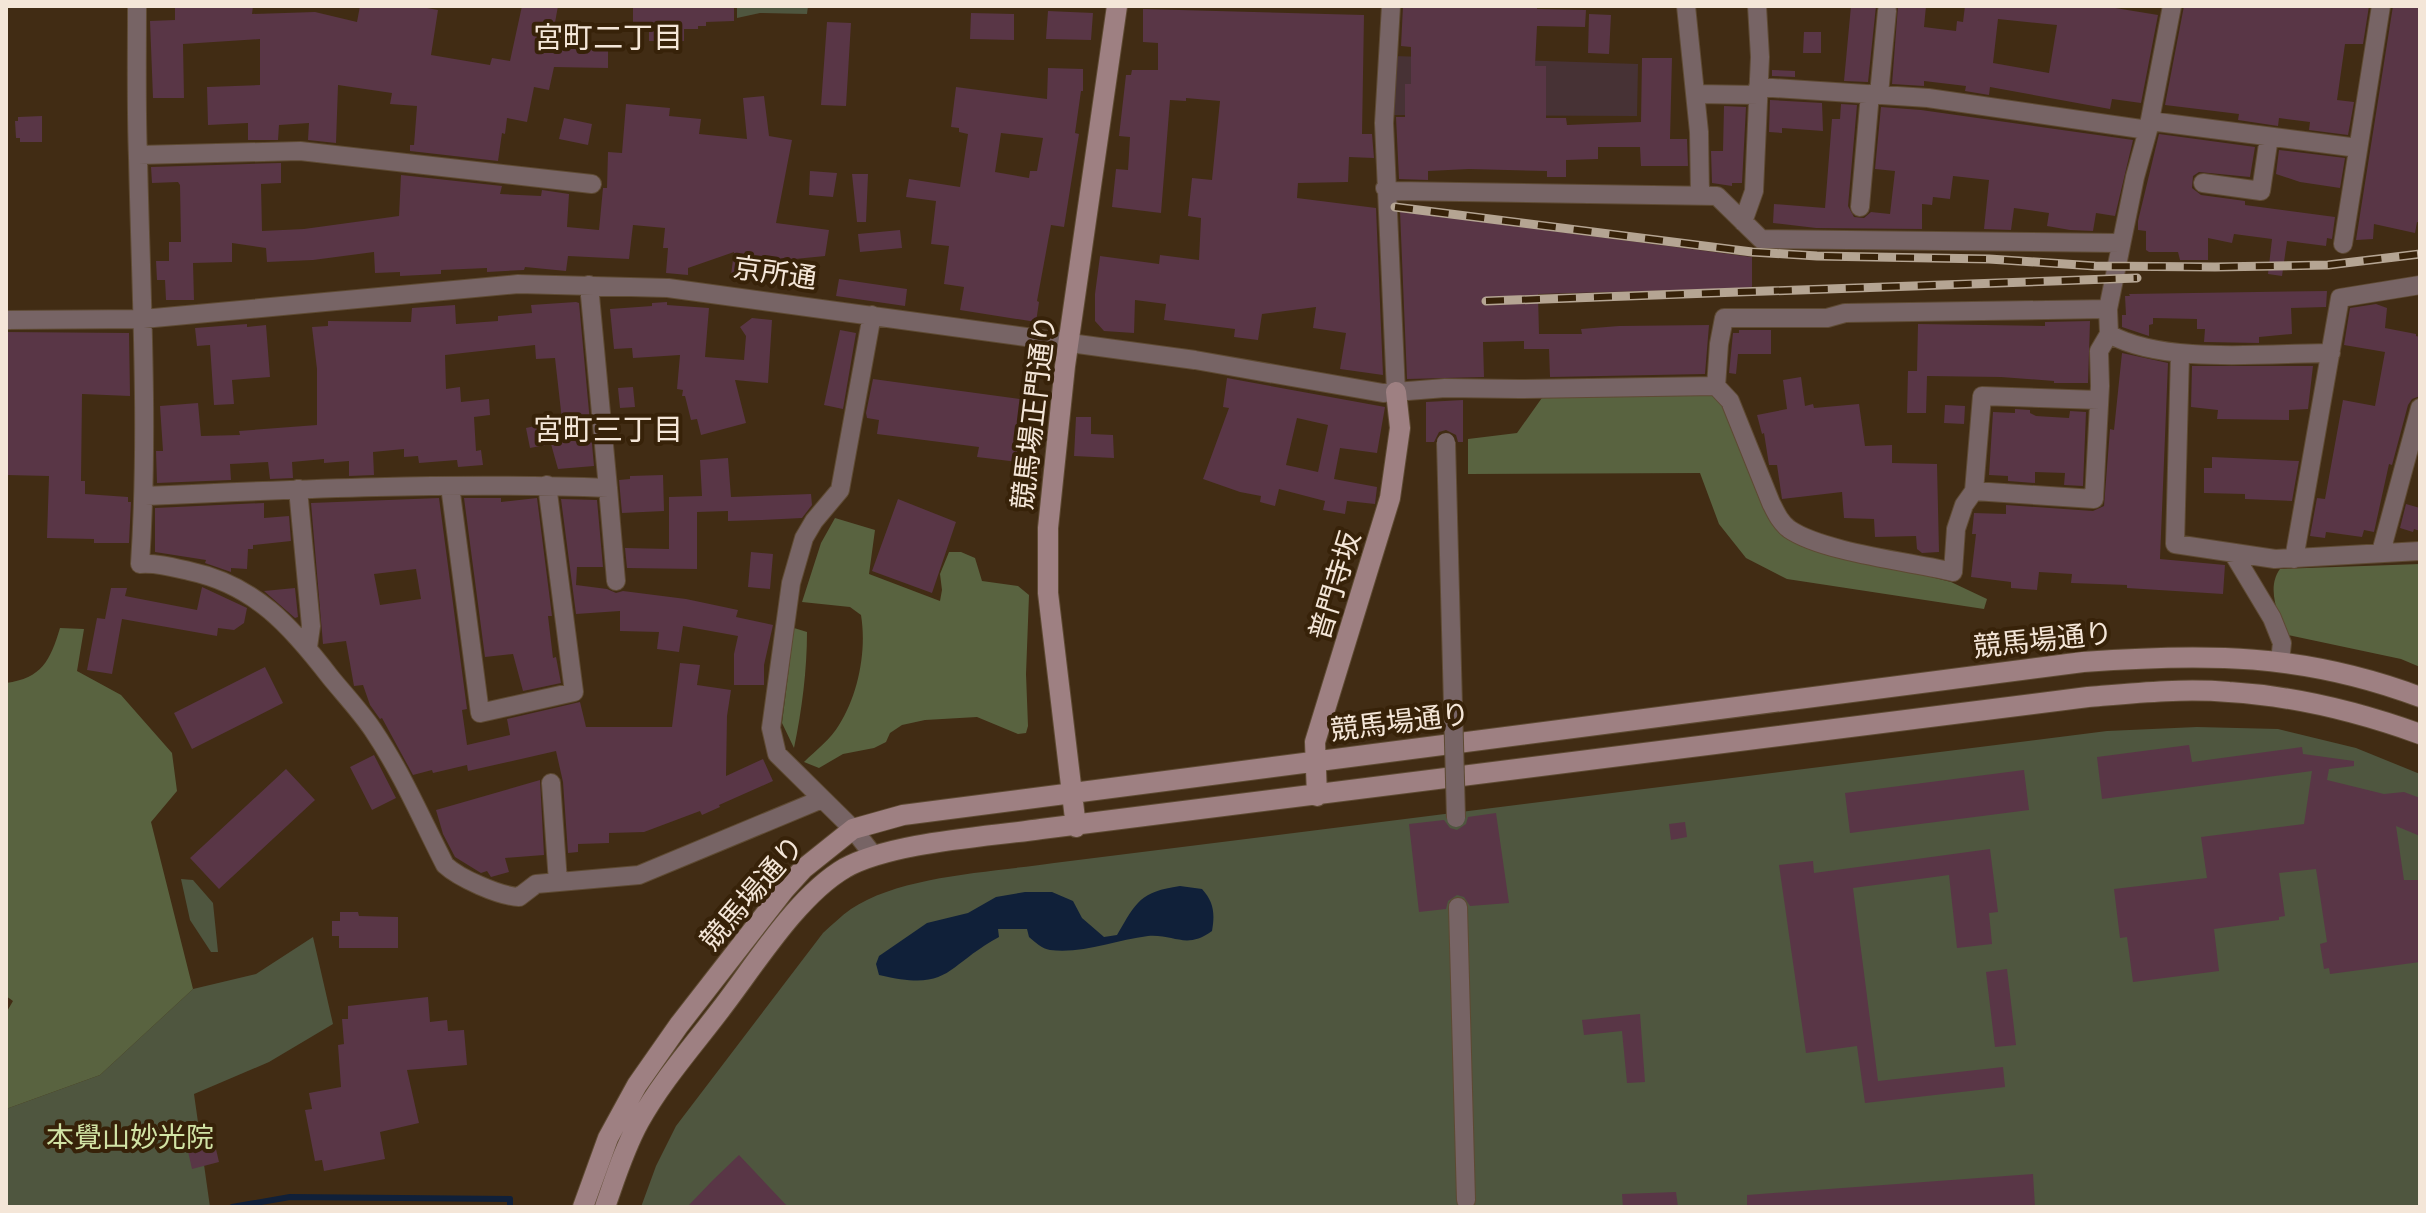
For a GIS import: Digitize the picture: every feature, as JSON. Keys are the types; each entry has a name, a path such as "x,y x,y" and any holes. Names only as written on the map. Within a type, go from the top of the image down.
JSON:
{"street":[{"path":"137,6 145,496 140,564 156,563 213,576 254,596 308,647 372,729 414,801 445,865 452,871 510,896 519,897 536,884 639,875 822,799"},
{"name":"競馬場正門通り","path":"1076,827 1048,593 1048,553 1054,465 1069,342 1117,6"},
{"path":"1391,6 1384,123 1396,392"},
{"path":"1686,6 1699,132 1700,195"},
{"path":"1743,222 1754,191 1760,57 1757,6"},
{"path":"1974,491 2094,499 2099,351 2109,334 2108,309 2120,243 2149,126 2172,6"},
{"path":"2343,244 2381,6"},
{"path":"1860,207 1887,11"},
{"path":"1696,94 1758,91 1928,98 2358,148"},
{"path":"2203,183 2261,191 2269,137"},
{"path":"138,155 300,151 592,184"},
{"path":"1385,188 1394,191 1717,196 1761,239 2120,243"},
{"name":"京所通","path":"6,320 143,319 518,284 668,288 1069,342 1279,373 1383,393 1445,387 1716,386"},
{"path":"589,285 616,581"},
{"path":"2294,559 2340,298 2420,285"},
{"path":"2099,400 1982,396 1974,491 1964,505 1956,529 1953,572 1806,538 1789,528 1777,516 1730,401 1716,386 1719,344 1724,318 1827,318 1845,313 2108,309"},
{"path":"872,315 840,490 804,538 791,583 771,728 777,754 853,829 874,856"},
{"path":"2109,334 2123,342 2180,354 2331,353"},
{"path":"2180,354 2175,544 2275,559 2420,551"},
{"name":"普門寺坂","path":"1317,796 1315,742 1390,498 1400,428 1396,392"},
{"path":"2381,552 2420,408"},
{"path":"1446,442 1456,818"},
{"path":"450,486 480,713 574,692 547,485"},
{"path":"145,496 450,486 608,488"},
{"path":"298,489 311,626 308,647"},
{"path":"2233,553 2272,618 2282,643 2280,661"},
{"name":"競馬場通り","path":"583,1207 619,1115 679,1025 784,890 803,869 853,829 903,815 2083,662 2162,656 2226,656 2280,661 2339,672 2420,697"},
{"name":"競馬場通り","path":"605,1207 638,1123 707,1028 803,904 845,869 874,856 935,844 2062,700 2163,691 2227,691 2274,696 2330,707 2420,734"},
{"path":"1689,712 1693,747"},
{"path":"551,783 558,882"},
{"path":"1458,907 1466,1200"}],"shaded area":[{"path":"1394,56 1638,64 1637,116 1391,115"}],"green space":[{"path":"737,6 808,6 807,14 760,13 737,18"},
{"path":"1715,393 1800,544 1951,582 1987,599 1984,609 1787,579 1746,558 1719,524 1700,473 1468,474 1468,439 1517,433 1544,395"},
{"path":"835,518 875,530 869,574 940,601 940,574 949,552 961,552 975,558 982,581 1018,586 1029,595 1026,733 1018,734 977,717 925,720 902,725 890,733 886,742 874,748 843,754 819,768 804,762 832,735 846,713 862,658 861,615 850,607 802,602 821,543"},
{"path":"2420,564 2420,667 2401,659 2288,635 2277,611 2274,585 2280,569"},
{"path":"60,628 84,629 77,671 121,695 172,753 177,791 151,822 193,989 100,1075 6,1109 6,1013 13,1001 6,996 6,683 28,677 43,666"},
{"path":"794,628 807,632 804,690 794,748 782,723"},
{"path":"2197,727 2278,729 2356,748 2420,774 2420,1207 641,1207 656,1166 676,1126 823,933 851,909 896,889 977,873 2107,731"},
{"path":"181,879 193,880 213,903 218,952 211,952 190,920"},
{"name":"本覺山妙光院","path":"313,937 333,1024 269,1062 194,1094 210,1207 6,1207 6,1109 100,1075 193,989 256,974"}],"water":[{"path":"1180,886 1202,889 1211,904 1212,931 1195,940 1148,936 1062,951 1041,947 1029,937 1027,929 998,929 999,937 945,974 920,980 879,975 876,964 879,956 927,923 968,913 996,897 1025,892 1052,892 1073,901 1082,918 1104,937 1117,935 1135,906 1148,895"}],"building":[{"path":"175,6 253,6 252,14 315,12 357,22 360,6 416,6 438,10 431,55 490,65 492,58 510,61 522,6 558,6 554,28 579,28 579,46 608,47 608,68 554,67 549,90 534,87 527,122 507,118 498,161 410,151 410,145 414,145 417,106 390,104 392,93 338,85 336,143 308,140 309,123 279,125 278,140 248,140 248,123 208,125 207,87 260,85 260,39 183,44 184,98 153,98 150,21 175,20"},
{"path":"633,6 734,6 734,21 706,22 706,26 698,26 698,29 684,29 684,41 660,43 649,41 649,22 633,22"},
{"path":"1403,6 1537,6 1537,9 1586,10 1585,27 1537,26 1535,66 1546,66 1546,118 1566,118 1567,125 1641,122 1642,58 1672,58 1670,139 1687,139 1688,166 1641,166 1640,147 1598,147 1598,159 1566,160 1566,177 1547,177 1547,171 1469,169 1428,171 1428,180 1399,179 1396,117 1405,117 1405,84 1411,84 1411,47 1401,46"},
{"path":"1851,6 1876,6 1868,82 1844,81"},
{"path":"1898,6 1926,6 1924,27 1956,31 1957,21 1963,22 1965,6 2103,6 2158,15 2141,103 2112,99 2110,109 1990,87 1989,95 1965,91 1966,86 1924,81 1924,86 1892,84","holes":["1998,19 2057,25 2049,73 1993,63"]},
{"path":"2184,6 2369,6 2363,44 2345,44 2337,100 2354,102 2348,135 2309,130 2310,122 2279,118 2278,126 2238,120 2239,114 2165,105"},
{"path":"2393,6 2420,6 2420,223 2417,222 2415,233 2374,224 2373,239 2356,240"},
{"path":"1143,9 1364,15 1362,134 1372,134 1374,158 1349,157 1348,182 1298,183 1297,198 1376,208 1383,375 1340,369 1346,333 1313,328 1316,307 1262,314 1258,340 1234,337 1235,329 1164,320 1166,304 1135,300 1134,333 1104,331 1095,321 1100,256 1159,264 1160,255 1199,260 1201,218 1188,216 1192,178 1212,180 1220,101 1170,100 1161,213 1112,207 1116,169 1128,170 1130,137 1119,136 1126,75 1131,75 1132,70 1158,70 1158,43 1143,42"},
{"path":"1048,11 1093,13 1091,40 1046,39"},
{"path":"971,13 1014,14 1014,40 970,39"},
{"path":"1589,14 1611,15 1609,54 1588,53"},
{"path":"827,22 851,23 846,106 821,105"},
{"path":"1804,32 1821,32 1821,53 1803,53"},
{"path":"1048,68 1083,69 1083,91 1075,133 1079,134 1064,227 1051,225 1036,322 960,310 964,287 944,284 949,246 931,244 936,201 906,197 909,179 960,187 968,134 951,127 956,87 1047,99","holes":["1001,133 1043,138 1037,171 1030,171 1029,178 995,172"]},
{"path":"1772,70 1795,71 1795,77 1772,76"},
{"path":"764,96 769,136 792,140 776,223 829,230 825,256 755,263 754,278 731,275 734,252 688,268 688,275 666,273 668,248 663,248 665,228 633,225 629,259 568,256 566,271 525,267 524,270 487,272 487,268 400,276 400,272 375,273 374,252 267,262 266,248 232,243 232,262 193,263 194,300 166,300 165,280 157,280 156,261 169,261 169,242 181,242 180,185 178,182 152,183 151,167 281,163 281,183 261,184 262,231 304,229 399,216 401,175 502,186 500,194 541,196 542,190 569,194 567,227 599,230 603,188 607,188 608,152 622,153 626,104 670,108 669,116 701,119 699,134 747,139 743,98"},
{"path":"1770,100 1822,103 1823,131 1782,128 1782,133 1769,132"},
{"path":"1841,104 1857,105 1848,206 1854,217 1864,218 1871,212 1890,214 1895,171 1875,169 1881,107 2133,140 2115,216 2096,213 2093,231 2070,230 2047,226 2049,213 2014,208 2011,230 1984,229 1989,180 1953,176 1950,199 1933,197 1932,205 1922,204 1922,229 1816,228 1773,223 1774,204 1825,208 1832,119 1840,119"},
{"path":"1724,106 1746,107 1742,183 1732,183 1732,186 1712,183 1711,151 1723,151"},
{"path":"42,116 42,142 20,142 20,138 16,138 15,121 18,117"},
{"path":"564,118 592,124 588,145 559,139"},
{"path":"2159,134 2255,147 2250,177 2199,172 2193,176 2192,188 2201,195 2245,201 2245,205 2335,217 2332,239 2327,238 2326,246 2287,241 2282,276 2268,274 2272,239 2234,234 2232,243 2208,238 2208,260 2180,260 2178,252 2149,252 2146,250 2146,231 2138,230 2138,221"},
{"path":"2279,150 2345,158 2340,188 2300,182 2276,174"},
{"path":"810,171 837,173 833,197 809,195"},
{"path":"852,174 868,174 866,222 857,222"},
{"path":"1400,211 1752,257 1752,288 1538,294 1539,334 1582,334 1581,329 1619,326 1709,325 1705,374 1550,377 1549,349 1524,349 1524,341 1483,342 1484,377 1407,379"},
{"path":"900,230 902,248 860,252 858,234"},
{"path":"839,279 907,289 905,306 836,296"},
{"path":"2327,291 2326,307 2291,308 2292,334 2259,337 2259,343 2204,342 2205,329 2197,329 2197,319 2153,318 2149,336 2122,327 2122,315 2126,315 2125,296 2129,294"},
{"path":"667,302 667,305 709,308 705,357 744,360 746,336 740,327 752,318 772,320 768,383 735,380 746,423 701,435 697,419 691,420 685,396 682,396 683,390 677,389 680,355 633,358 632,348 614,349 610,309"},
{"path":"579,303 594,466 558,469 551,444 530,448 526,428 562,420 555,358 536,359 535,345 445,355 446,389 460,387 461,402 489,399 490,415 474,417 476,451 481,450 483,465 458,467 457,460 419,463 418,456 404,457 404,449 373,452 374,475 349,476 349,461 324,463 324,459 292,462 293,478 270,479 268,462 230,464 231,480 157,483 156,451 163,451 160,406 198,403 201,436 240,435 239,431 317,425 317,369 312,327 328,326 328,321 411,322 412,308 455,305 456,324 498,321 498,316 532,313 531,305"},
{"path":"2376,304 2387,308 2385,328 2420,337 2420,396 2408,405 2392,465 2389,464 2374,532 2364,530 2362,537 2326,532 2325,538 2310,536 2317,498 2325,499 2343,400 2375,406 2385,352 2344,345 2350,308"},
{"path":"2090,321 2088,383 1927,376 1926,413 1907,413 1908,371 1917,371 1918,324 2045,326 2045,322"},
{"path":"247,324 247,327 266,325 270,377 232,380 234,404 214,405 210,345 197,346 195,328"},
{"path":"840,330 856,333 843,409 824,405"},
{"path":"1739,330 1771,330 1771,354 1738,354 1736,374 1729,373 1733,333 1739,333"},
{"path":"6,332 129,333 130,396 82,394 81,481 85,481 85,494 128,497 128,502 131,502 129,543 47,538 49,476 6,475"},
{"path":"2122,353 2168,363 2160,559 2225,565 2223,594 2071,583 2072,574 2039,572 2037,590 2011,588 2011,582 1971,577 1976,534 1972,534 1974,513 2006,514 2006,505 2093,511 2104,506 2110,429 2114,430"},
{"path":"2192,366 2313,366 2308,409 2289,410 2289,420 2217,419 2218,410 2191,407"},
{"path":"1801,377 1805,406 1859,404 1865,446 1892,445 1892,463 1937,464 1939,552 1922,553 1917,549 1916,536 1875,537 1874,519 1844,518 1842,492 1782,499 1777,465 1769,465 1764,433 1757,415 1787,409 1783,380"},
{"path":"1227,378 1385,407 1377,453 1340,448 1334,479 1377,487 1375,504 1347,501 1345,514 1323,510 1325,501 1279,489 1275,506 1260,502 1261,496 1203,479 1229,408 1223,407","holes":["1297,418 1328,425 1318,472 1286,465"]},
{"path":"873,379 1027,400 1018,462 977,457 979,447 877,434 879,420 867,418 866,413"},
{"path":"633,387 635,407 620,408 618,388"},
{"path":"1463,400 1463,442 1458,442 1456,435 1446,430 1439,432 1434,442 1426,442 1426,402"},
{"path":"1945,405 1965,406 1964,424 1944,423"},
{"path":"2015,409 2030,410 2036,416 2069,418 2070,411 2086,412 2083,486 2064,485 2065,473 2035,472 2035,483 2008,481 2008,476 1989,475 1993,412 2015,413"},
{"path":"1076,417 1091,417 1091,434 1113,435 1114,458 1074,456"},
{"path":"2212,457 2299,461 2292,501 2245,499 2245,494 2204,493 2204,468 2212,468"},
{"path":"728,458 731,497 811,494 812,505 802,518 728,521 728,511 697,512 697,569 627,568 625,548 669,549 669,497 702,496 700,460"},
{"path":"663,475 664,511 622,513 619,480 630,479 630,476"},
{"path":"439,498 467,709 462,710 467,745 510,735 507,719 580,702 586,727 672,727 680,663 700,665 697,685 731,690 727,716 726,776 763,759 773,781 702,815 700,811 644,832 609,833 609,843 578,844 578,852 568,853 563,782 556,751 468,771 467,765 413,775 382,718 370,705 363,685 354,686 346,641 323,644 311,503","holes":["416,569 421,599 380,605 374,574"]},
{"path":"464,498 501,498 501,502 537,498 552,616 548,616 553,658 556,657 561,683 523,691 513,654 485,657"},
{"path":"561,499 597,500 603,567 577,567 576,585 616,593 623,591 686,599 738,610 736,617 773,625 764,665 764,685 734,685 734,654 738,636 683,626 679,652 657,649 659,632 620,631 620,611 576,614"},
{"path":"898,499 956,522 932,593 872,571"},
{"path":"264,503 264,518 289,516 291,541 253,545 253,549 248,549 247,569 231,568 231,572 205,563 206,560 155,552 155,508"},
{"path":"2406,504 2420,508 2420,531 2400,528"},
{"path":"751,552 773,554 770,589 748,587"},
{"path":"202,587 247,608 244,623 234,630 218,628 217,636 122,619 112,674 87,670 97,618 105,619 111,588 127,588 125,596 197,610"},
{"path":"295,588 298,617 295,618 264,591"},
{"path":"265,667 283,703 192,749 174,713"},
{"path":"2189,745 2192,762 2302,747 2303,754 2354,761 2354,766 2329,769 2327,780 2384,794 2404,792 2420,798 2420,836 2396,826 2404,880 2420,880 2420,962 2330,974 2329,968 2324,969 2320,944 2327,942 2316,869 2279,873 2285,916 2279,917 2279,920 2214,929 2219,971 2133,982 2127,937 2120,938 2114,889 2207,878 2201,837 2304,824 2312,771 2102,799 2097,757"},
{"path":"374,755 396,798 372,810 350,767"},
{"path":"286,769 315,800 219,889 190,858"},
{"path":"2024,770 2029,810 1850,833 1845,793"},
{"path":"540,780 544,855 505,858 509,872 491,877 487,871 481,873 455,857 443,834 436,810"},
{"path":"1496,813 1509,903 1470,906 1464,897 1457,895 1448,901 1446,909 1419,912 1409,824 1444,820 1450,828 1457,830 1466,824 1468,817"},
{"path":"1685,822 1687,837 1671,840 1669,824"},
{"path":"1990,849 1998,912 1989,913 1992,944 1957,948 1949,875 1853,888 1878,1081 2003,1067 2005,1087 1865,1103 1857,1046 1806,1053 1779,865 1813,861 1814,873"},
{"path":"340,912 398,917 398,948 339,948 339,936 332,936 332,921 340,921"},
{"path":"2007,969 2016,1045 1995,1047 1986,972"},
{"path":"428,997 430,1022 447,1020 448,1031 464,1030 467,1065 407,1070 419,1123 380,1132 385,1159 324,1171 322,1160 315,1161 305,1110 312,1109 309,1093 341,1087 338,1045 344,1044 342,1019 348,1019 348,1006"},
{"path":"1640,1014 1645,1082 1627,1083 1622,1031 1584,1035 1582,1020"},
{"path":"212,1132 219,1162 192,1169 185,1138"},
{"path":"739,1155 788,1207 687,1207 713,1180"},
{"path":"2033,1174 2035,1207 1747,1207 1747,1195"},
{"path":"1676,1192 1678,1207 1623,1207 1622,1194"}],"waterway":[{"path":"232,1207 290,1197 510,1199 510,1207"}],"railway":[{"path":"1395,207 1752,252 1817,256 2215,267 2328,265 2420,254"},
{"path":"1486,301 2137,278"}],"district":[{"name":"宮町二丁目","path":"608,38"},
{"name":"宮町三丁目","path":"608,430"}]}
